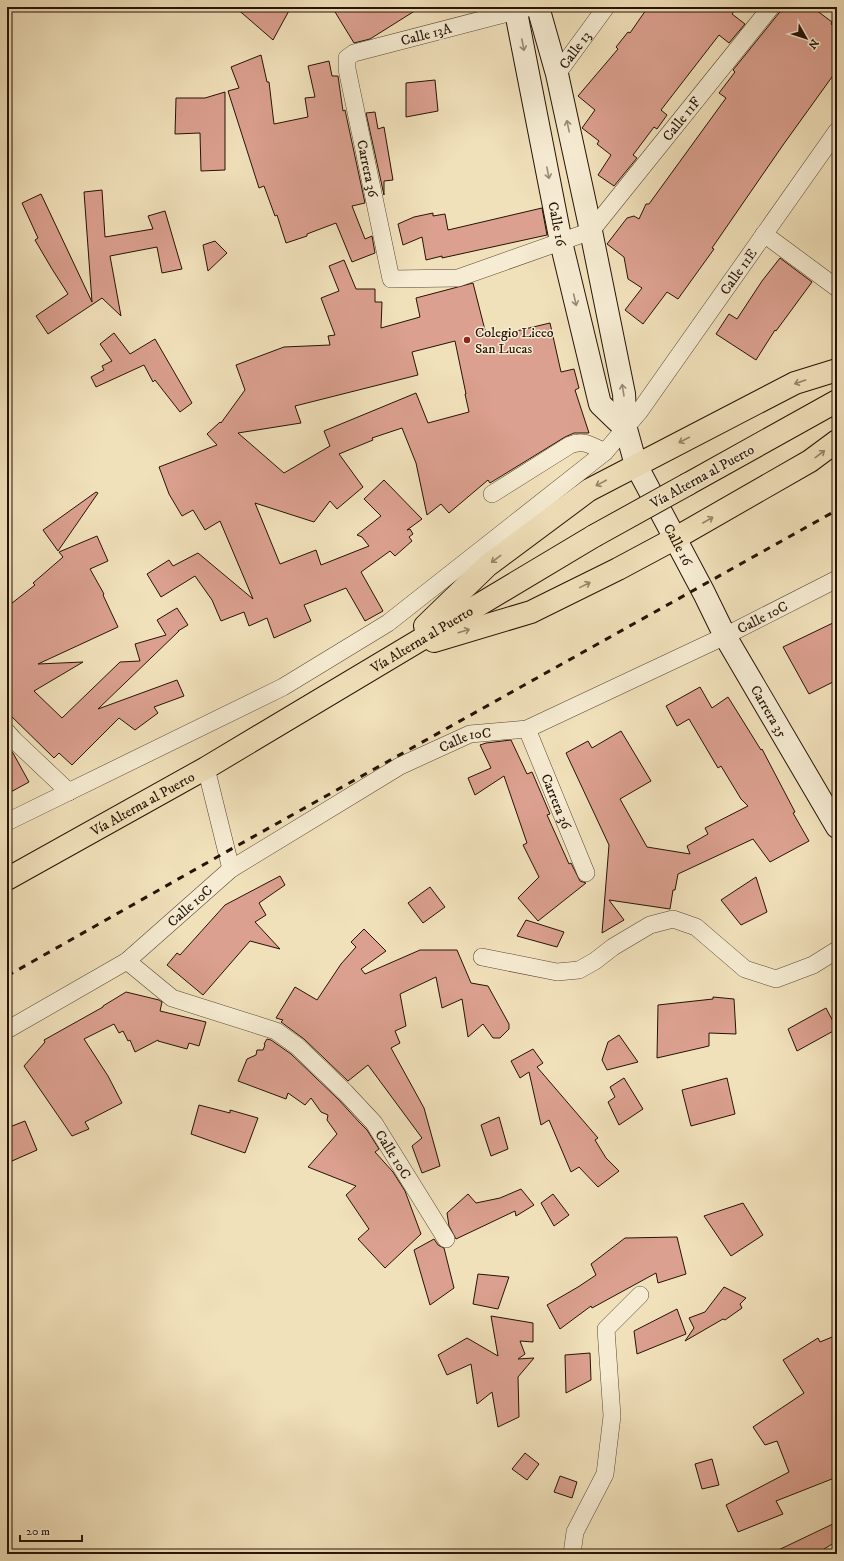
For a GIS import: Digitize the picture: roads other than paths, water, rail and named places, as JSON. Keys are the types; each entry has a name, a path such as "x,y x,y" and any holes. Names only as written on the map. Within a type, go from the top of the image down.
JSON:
{"main road":[{"path":"400,651 486,566 589,490 795,383 837,370"},
{"name":"Vía Alterna al Puerto","path":"7,879 206,768 594,536 837,401"},
{"path":"400,651 530,612 618,569 674,539 810,461 837,441"}],"street":[{"name":"Calle 16","path":"538,7 557,74 592,231 624,394 626,429 636,465 704,593"},
{"name":"Calle 13","path":"557,74 606,7"},
{"name":"Calle 11F","path":"592,231 771,7"},
{"name":"Calle 16","path":"520,8 561,242 600,404 626,429"},
{"name":"Calle 13A","path":"347,58 354,53 520,8"},
{"name":"Carrera 36","path":"347,58 347,69 392,279 458,278 561,242"},
{"name":"Calle 11E","path":"7,822 283,687 388,623 605,452 639,412 837,131"},
{"path":"561,242 592,231"},
{"path":"764,234 837,288"},
{"path":"492,494 570,444 582,442 605,452"},
{"name":"Calle 10C","path":"7,1030 127,961 230,870 400,766 470,734 527,729 725,636 837,579"},
{"name":"Carrera 35","path":"704,593 725,636 837,827"},
{"name":"Carrera 36","path":"527,729 586,873"},
{"path":"7,732 69,792"},
{"path":"206,768 230,870"},
{"path":"482,957 557,972 579,970 595,961 613,947 650,925 673,919 696,927 745,969 776,979 813,965 837,950"},
{"name":"Calle 10C","path":"127,961 172,998 276,1031 297,1046 345,1092 374,1123 446,1239"},
{"path":"572,1554 575,1532 605,1474 612,1416 606,1329 640,1295"}],"railway":[{"path":"7,976 837,510"}],"place":[{"name":"Colegio Liceo San Lucas","path":"467,340"}]}
